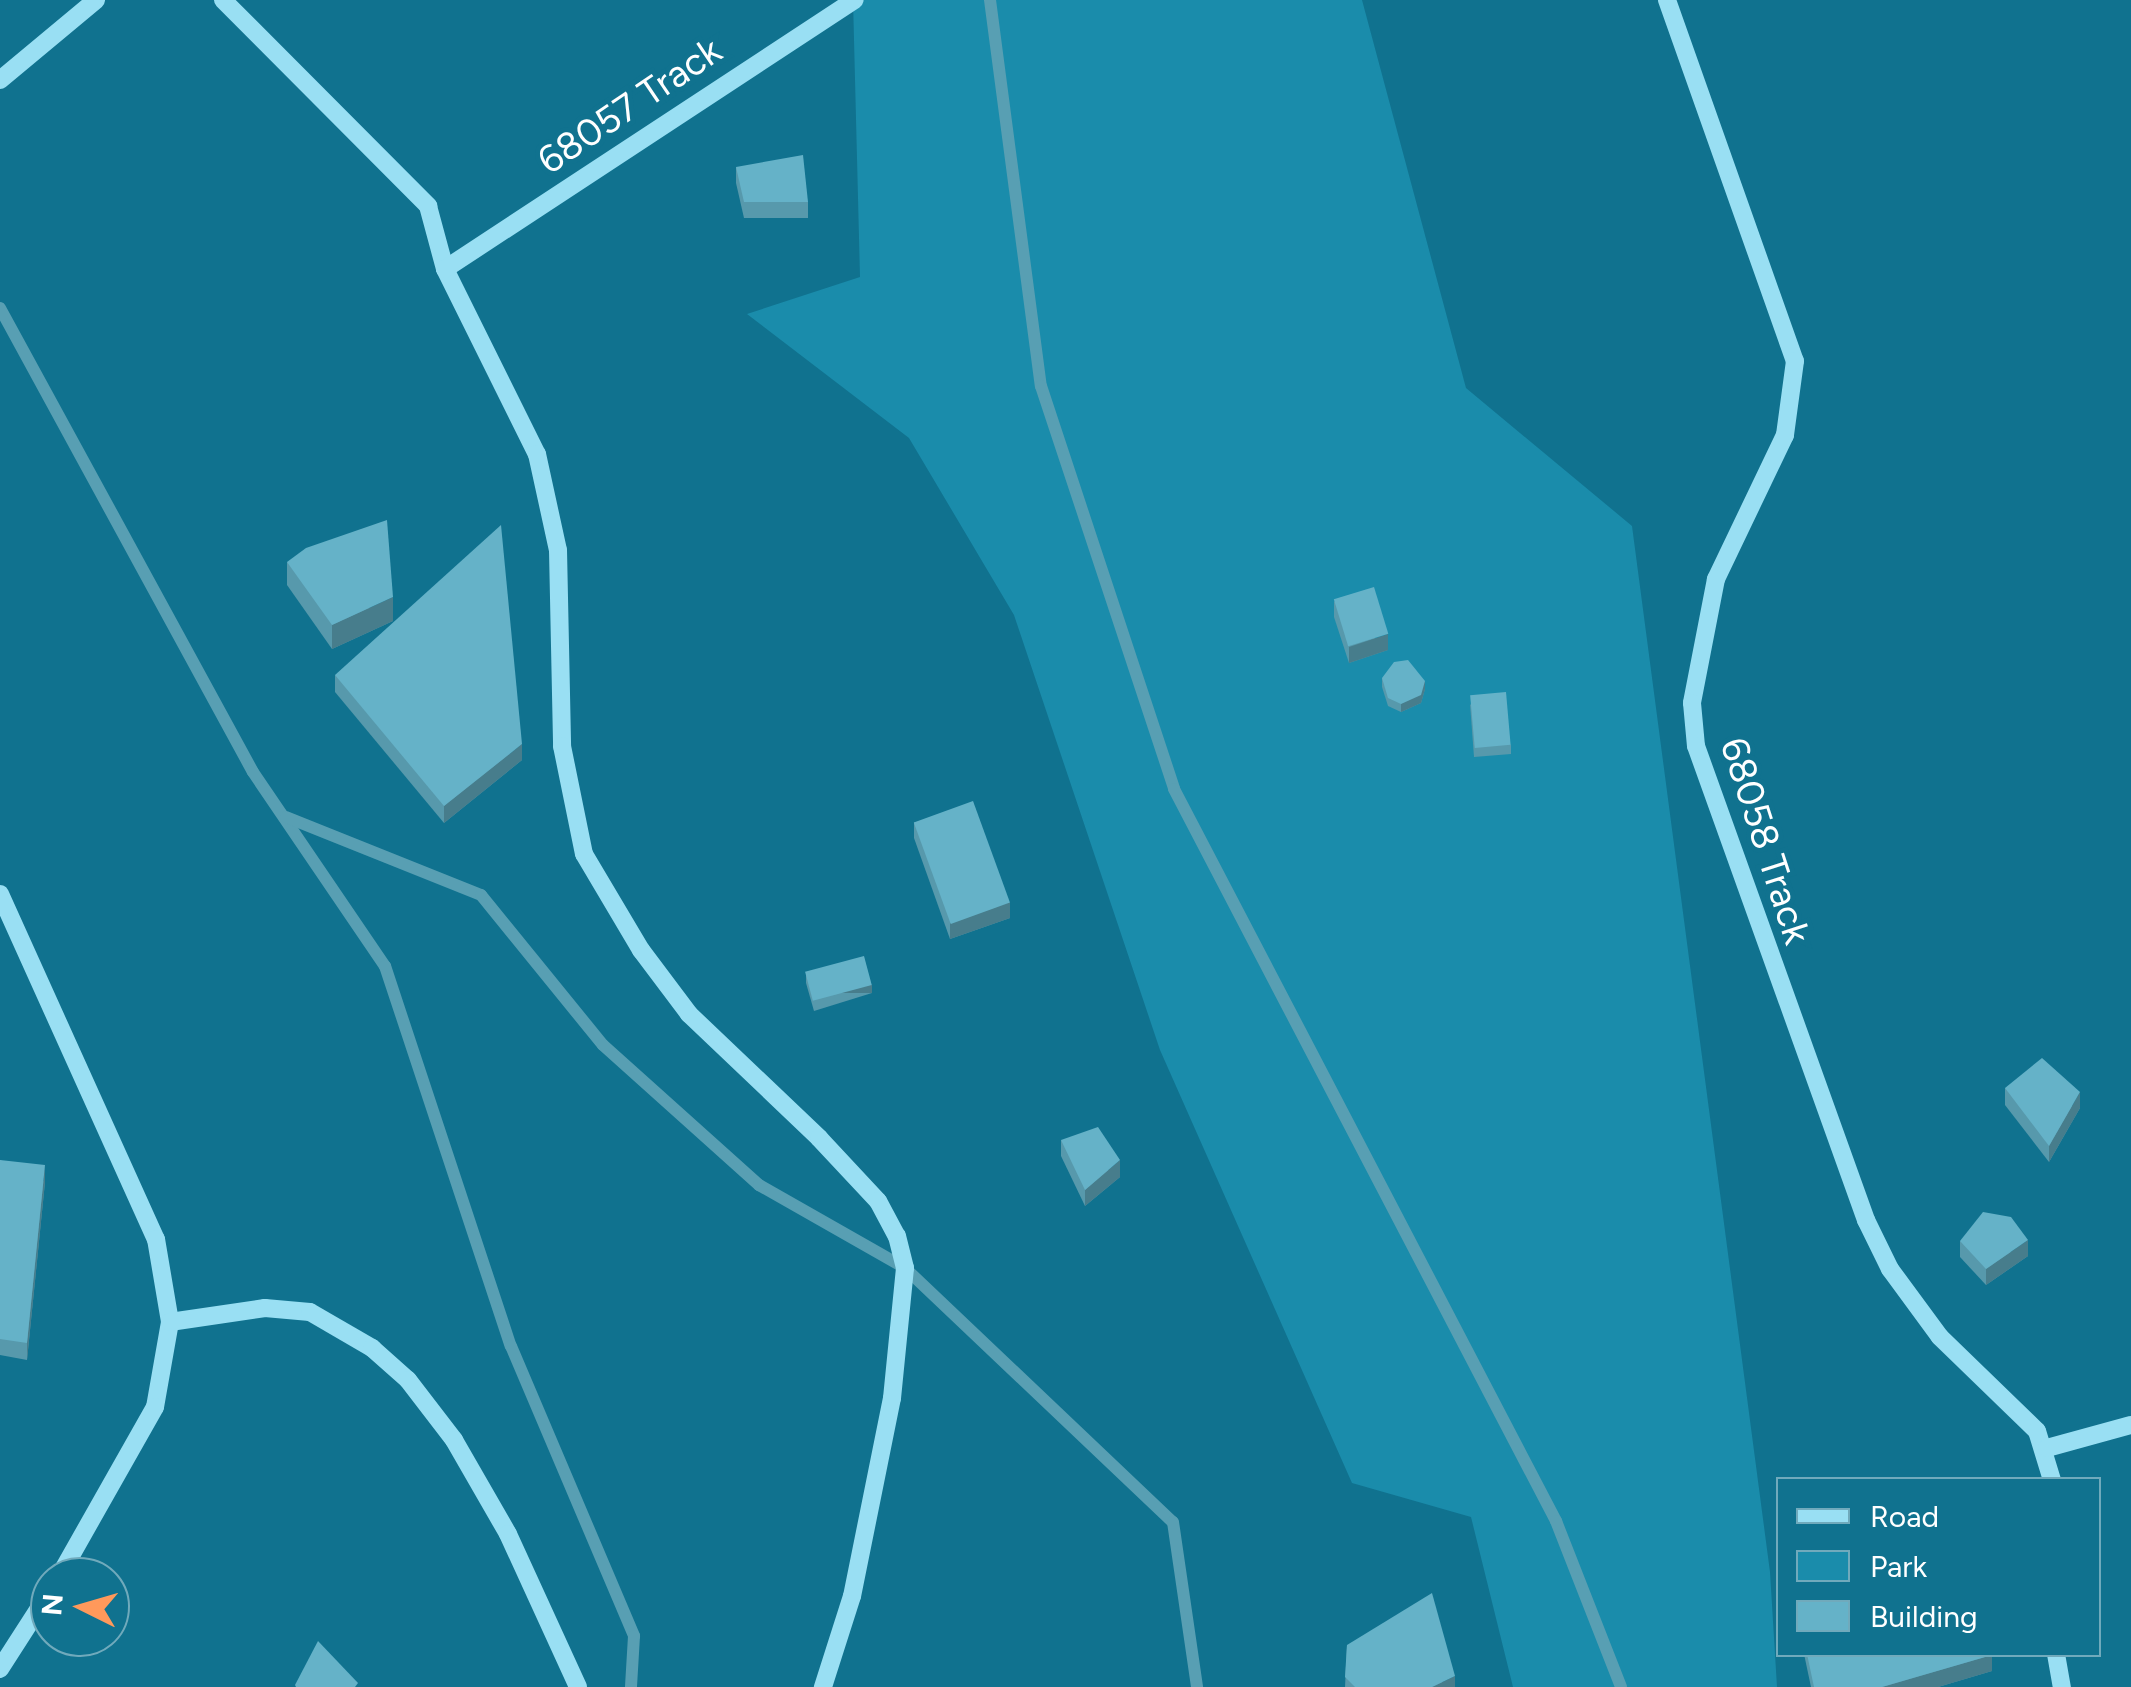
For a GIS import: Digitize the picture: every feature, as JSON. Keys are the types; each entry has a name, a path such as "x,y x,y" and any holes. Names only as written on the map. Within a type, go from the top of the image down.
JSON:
{"street":[{"path":"0,80 96,0"},
{"path":"224,0 428,206 445,269 537,454 558,550 562,746 584,854 641,950 689,1014 878,1201 905,1268 892,1398 852,1596 823,1687"},
{"name":"68057 Track","path":"445,269 855,0"},
{"name":"68058 Track","path":"1667,0 1795,361 1785,435 1716,579 1692,703 1696,746 1771,965 1890,1269 1940,1337 2046,1448"},
{"path":"0,894 156,1239 170,1322 155,1407 70,1557"},
{"path":"170,1322 264,1308 310,1312 372,1348 408,1380 454,1440 508,1534 578,1687"},
{"path":"2051,1477 2046,1448 2131,1424"},
{"path":"0,1669 30,1622"},
{"path":"2057,1657 2062,1687"}],"green space":[{"path":"853,0 1362,0 1466,388 1632,526 1770,1572 1777,1687 1513,1687 1471,1517 1352,1483 1160,1050 1014,615 909,438 747,314 860,277"}],"building":[{"path":"803,155 808,202 744,202 736,167"},
{"path":"387,520 393,597 332,625 287,562 306,548"},
{"path":"501,525 522,744 444,806 335,675"},
{"path":"1374,587 1388,634 1348,646 1334,599"},
{"path":"1408,660 1425,681 1421,695 1401,704 1388,698 1382,678 1394,662"},
{"path":"1506,692 1511,745 1475,748 1470,695"},
{"path":"973,801 1010,902 951,924 914,823"},
{"path":"864,956 872,985 813,1001 805,972"},
{"path":"2042,1058 2080,1092 2049,1146 2005,1088"},
{"path":"1098,1127 1120,1160 1085,1190 1061,1140"},
{"path":"0,1160 45,1165 27,1343 0,1339"},
{"path":"1983,1212 2011,1217 2028,1240 1986,1269 1960,1241"},
{"path":"1432,1593 1455,1676 1432,1687 1355,1687 1345,1677 1347,1645"},
{"path":"318,1641 358,1683 355,1687 296,1687"},
{"path":"1808,1657 1985,1657 1882,1687 1814,1687"}],"waterway":[{"path":"990,0 1041,386 1174,789 1556,1521 1621,1687"},
{"path":"0,308 253,772 385,966 511,1346 634,1636 631,1687"},
{"path":"286,817 481,895 603,1045 759,1185 905,1268 1173,1522 1197,1687"}]}
